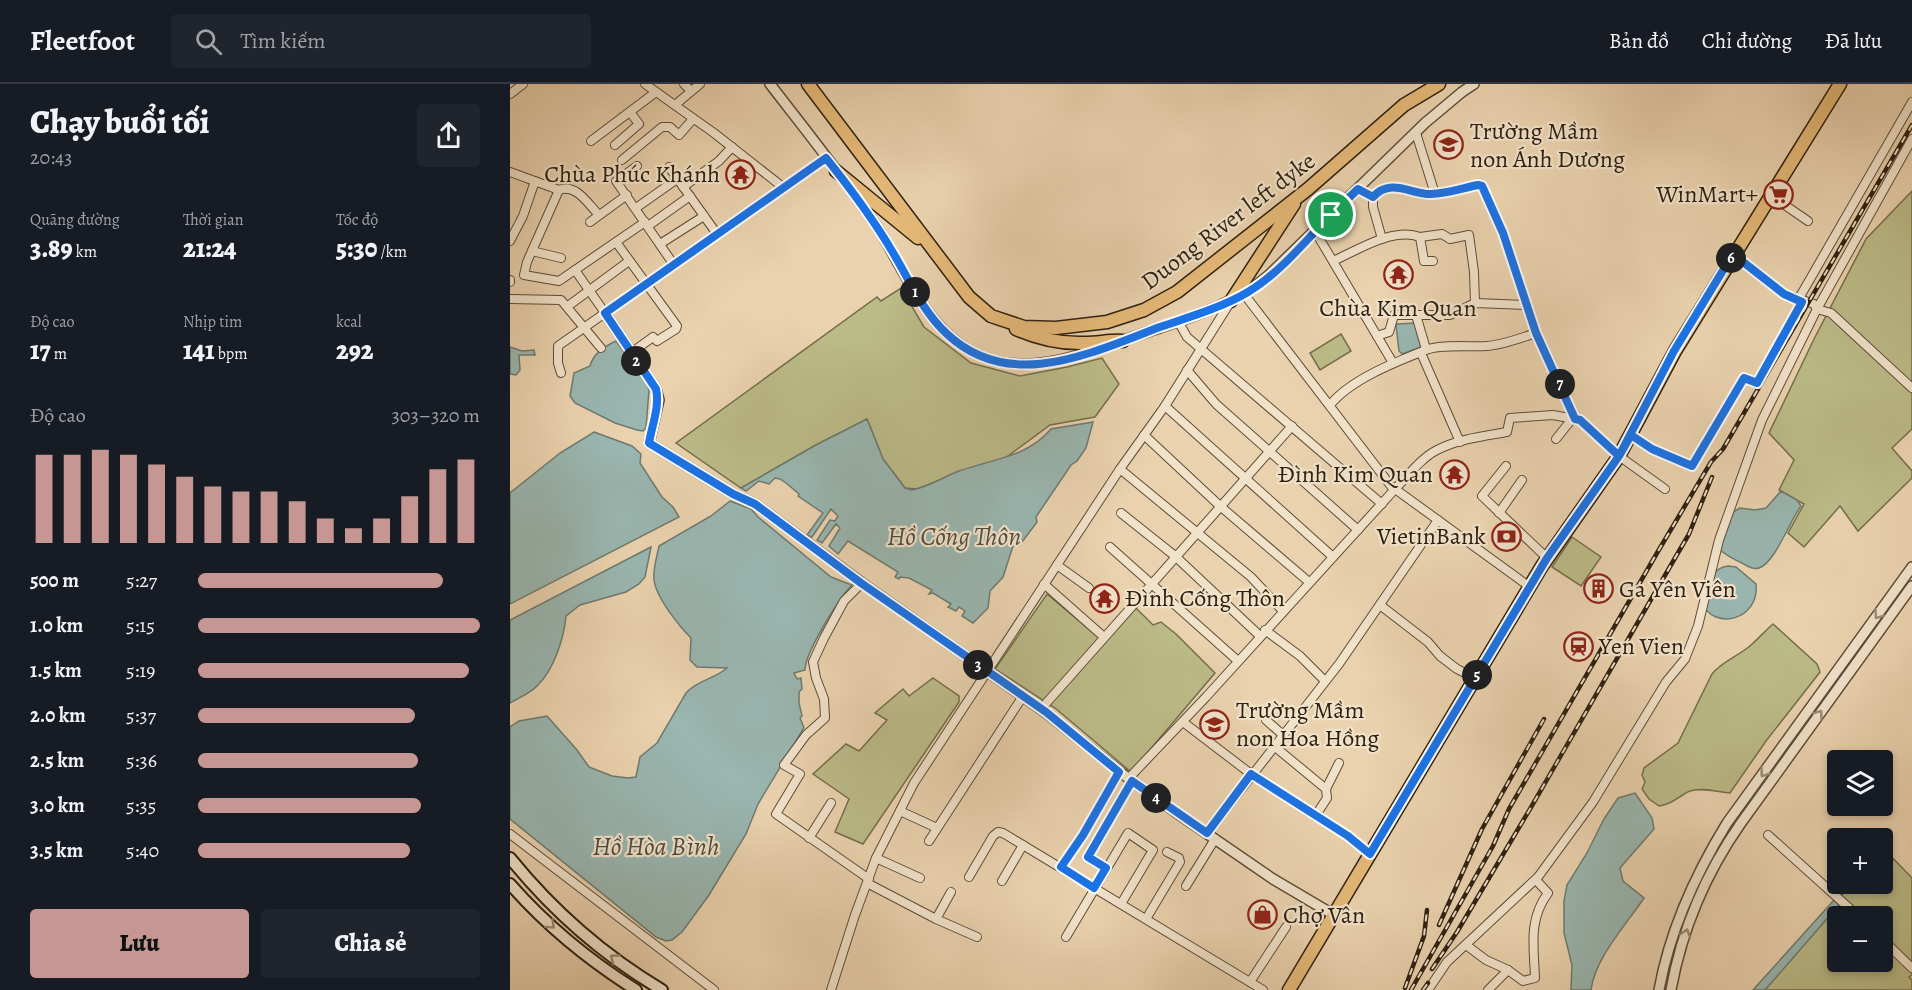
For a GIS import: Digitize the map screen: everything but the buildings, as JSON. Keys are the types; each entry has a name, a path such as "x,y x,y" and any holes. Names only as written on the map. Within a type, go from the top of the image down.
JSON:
{"main road":[{"name":"Duong River left dyke","path":"808,84 969,297 991,316 1024,327 1056,328 1107,322 1144,310 1177,292 1300,195 1404,105 1439,84"},
{"path":"1289,990 1547,558 1619,456 1674,351 1840,84"},
{"path":"836,171 935,253"},
{"path":"1231,301 1300,195"},
{"path":"991,316 1028,335 1058,342 1123,341"},
{"path":"510,858 546,900 579,931 616,960 662,990"},
{"path":"510,884 560,934 636,990"}],"street":[{"path":"510,94 523,84"},
{"path":"645,84 784,188"},
{"path":"684,84 691,91"},
{"path":"675,105 700,84"},
{"path":"770,84 876,225 928,311 947,334 965,348 990,360 1035,366 1071,358 1123,341 1231,301 1244,294 1269,275 1416,133 1474,84"},
{"path":"591,141 656,92"},
{"path":"1631,435 1672,458 1692,466 1695,463 1744,378 1757,383 1800,301 1912,102"},
{"path":"615,145 639,124 630,112"},
{"path":"622,160 662,127 670,127 678,135 693,118"},
{"path":"1416,133 1435,194"},
{"path":"1428,990 1447,962 1536,880 1593,802 1666,682 1685,659 1698,626 1719,540 1762,420 1817,309 1912,139"},
{"path":"683,188 719,161 732,147"},
{"path":"561,373 558,363 558,346 826,158"},
{"path":"637,166 616,181 674,264"},
{"path":"669,167 717,234"},
{"path":"511,176 535,181 559,190"},
{"path":"636,208 677,179"},
{"path":"510,241 523,216 535,181"},
{"path":"1373,197 1382,190 1393,188 1435,194 1482,186 1503,233 1536,333 1574,419"},
{"path":"599,215 574,189 566,187 559,190 526,262 524,275 559,281 690,196"},
{"path":"1358,189 1373,197"},
{"path":"590,222 627,195"},
{"path":"1770,195 1808,221"},
{"path":"1373,197 1373,207 1382,239"},
{"path":"660,244 704,216"},
{"path":"1316,231 1393,363"},
{"path":"1333,261 1382,239 1411,233 1420,237 1442,234 1450,239 1469,235 1475,303"},
{"path":"1420,237 1424,261 1433,261"},
{"path":"616,242 674,320 676,329 657,341 653,337 631,353"},
{"path":"532,251 561,258"},
{"path":"1733,254 1784,294 1814,304 1817,309 1831,313 1912,388"},
{"path":"568,306 629,261"},
{"path":"575,270 656,389 658,400 649,443 733,494 755,504 861,583 1041,709 1130,780 1273,879 1334,915"},
{"path":"1244,294 1395,489 1530,587"},
{"path":"510,299 561,300 601,348"},
{"path":"831,990 876,858 914,783 1120,469 1165,406 1231,301"},
{"path":"1377,336 1389,332 1394,315 1450,315 1475,303 1527,305"},
{"path":"1416,315 1424,351 1460,442"},
{"path":"1178,321 1185,335 1382,504"},
{"path":"1330,405 1337,396 1393,363 1424,351 1462,346 1488,346 1536,333"},
{"path":"1187,370 1216,404 1358,530"},
{"path":"1165,406 1333,556"},
{"path":"1106,868 1088,857 1130,780 1395,489 1437,450 1460,442 1507,432 1510,418 1553,415 1580,420 1619,456 1665,489"},
{"path":"1556,439 1574,419"},
{"path":"1041,709 1292,426"},
{"path":"1144,435 1220,506 1309,582"},
{"path":"1506,466 1482,496 1547,558"},
{"path":"1120,469 1251,578 1283,611"},
{"path":"1499,513 1522,480"},
{"path":"1121,513 1175,556 1263,633 1300,656 1325,681"},
{"path":"1207,833 1325,681 1438,520"},
{"path":"1110,547 1238,661"},
{"path":"1057,564 1089,588"},
{"path":"1659,990 1669,949 1693,884 1727,823 1912,567"},
{"path":"861,583 844,601 813,662 824,699 825,718 806,735 784,765 800,774 776,814 868,881 936,919 977,937"},
{"path":"1044,584 1104,637"},
{"path":"1671,990 1680,952 1705,884 1726,844 1912,586"},
{"path":"1380,605 1428,642 1456,669 1475,678"},
{"path":"929,841 1023,696"},
{"path":"1266,720 1283,735"},
{"path":"1183,722 1251,774 1348,836 1370,854"},
{"path":"1274,746 1326,789"},
{"path":"1316,815 1327,798 1326,789 1339,763"},
{"path":"1061,867 1083,835 1119,772"},
{"path":"809,838 831,803"},
{"path":"900,811 937,828"},
{"path":"969,877 998,832 1061,867 1263,990"},
{"path":"1066,937 1128,833 1152,850 1121,904"},
{"path":"510,834 714,990"},
{"path":"1768,835 1846,906"},
{"path":"1186,886 1215,839"},
{"path":"1002,881 1023,845"},
{"path":"1146,919 1180,862 1179,858 1167,852"},
{"path":"876,858 921,878"},
{"path":"1466,945 1486,960 1508,970 1523,981 1535,978 1534,925 1539,906 1548,893 1536,880"},
{"path":"936,919 951,892"},
{"path":"1250,982 1286,927"},
{"path":"1669,949 1680,952"},
{"path":"1893,950 1912,968"},
{"path":"1488,990 1508,970"}],"green space":[{"path":"1912,191 1912,429 1892,448 1912,471 1912,478 1858,531 1840,506 1804,547 1788,533 1804,504 1779,490 1794,460 1769,433 1866,239"},
{"path":"901,288 924,327 971,363 1020,376 1102,358 1119,384 1095,417 1050,425 1004,459 983,464 917,489 905,488 883,459 867,419 741,488 676,443 877,297 881,301"},
{"path":"1341,334 1351,351 1320,370 1310,353"},
{"path":"1572,537 1601,557 1581,586 1552,567"},
{"path":"1047,594 1104,642 1136,608 1153,625 1161,622 1176,634 1215,673 1131,772 1055,708 995,669"},
{"path":"1773,624 1817,664 1820,672 1766,741 1730,793 1695,790 1668,804 1659,806 1649,799 1642,789 1645,782 1642,775 1644,768 1678,743 1716,669 1746,649"},
{"path":"933,678 959,696 959,702 863,844 835,832 849,799 813,774 846,744 859,751 887,720 875,713 903,689 909,696"},
{"path":"1893,858 1912,878 1912,975 1909,977 1912,980 1912,990 1754,990 1827,911 1827,972 1893,972 1893,906 1832,906 1843,894 1893,894"}],"water":[{"path":"1415,323 1421,347 1402,354 1399,351 1396,325"},
{"path":"616,341 646,381 649,390 646,428 643,431 615,423 575,403 570,396 574,373 590,366 600,351"},
{"path":"510,347 522,351 534,350 535,355 519,355 520,370 516,375 510,374"},
{"name":"Hồ Cống Thôn","path":"867,419 883,459 905,488 911,490 929,485 959,471 1020,452 1042,438 1051,429 1093,422 1086,448 1077,461 1071,465 1036,517 1037,522 1019,546 1013,546 1003,577 990,591 988,608 973,623 962,616 965,611 959,607 956,611 948,607 951,604 933,593 929,594 932,590 909,578 895,577 898,572 848,541 838,554 829,546 840,528 836,524 822,543 817,540 830,520 835,521 838,516 831,509 812,537 807,535 823,513 798,496 799,494 780,479 775,478 769,484 759,481 746,491 741,488"},
{"path":"594,432 632,446 641,454 640,463 662,497 673,507 679,517 510,604 510,493 560,453"},
{"path":"1781,491 1797,500 1801,506 1776,550 1765,564 1759,568 1750,567 1729,557 1718,548 1733,512 1740,508 1755,510 1766,508"},
{"name":"Hồ Hòa Bình","path":"730,501 751,509 831,577 852,585 824,626 806,662 805,670 794,673 797,679 801,678 802,689 799,692 799,703 802,716 800,718 804,728 758,804 746,834 709,895 682,932 672,940 666,941 656,937 510,819 510,727 519,721 547,716 589,767 612,776 636,777 640,757 657,743 686,693 695,685 727,668 697,667 690,660 691,638 668,610 655,586 654,571 659,546 711,516"},
{"path":"651,547 645,577 639,584 626,592 580,605 566,616 563,634 549,671 535,688 510,703 510,620"},
{"path":"1722,567 1736,567 1756,584 1751,606 1735,618 1725,619 1716,617 1707,611 1700,601 1706,584 1713,574"},
{"path":"1635,793 1652,818 1654,829 1620,868 1623,881 1644,898 1612,942 1598,966 1591,990 1571,990 1572,965 1564,933 1564,901 1567,885 1618,798"},
{"path":"1834,900 1839,905 1838,906 1829,906"},
{"path":"1827,908 1827,919 1765,990 1753,990"}],"railway":[{"path":"1411,990 1493,846 1509,809 1657,553 1711,462 1723,449 1912,125"},
{"path":"1432,969 1457,932 1530,809 1689,534 1712,477"},
{"path":"1439,925 1482,829 1544,719"},
{"path":"1405,988 1424,936 1427,910"},
{"path":"1423,990 1428,983"}],"place":[{"name":"Trường Mầm non Ánh Dương","path":"1449,145"},
{"name":"Chùa Phúc Khánh","path":"741,174"},
{"name":"WinMart+","path":"1779,194"},
{"name":"Chùa Kim Quan","path":"1398,275"},
{"name":"Đình Kim Quan","path":"1454,474"},
{"name":"VietinBank","path":"1507,536"},
{"name":"Ga Yên Viên","path":"1598,589"},
{"name":"Đình Cống Thôn","path":"1104,598"},
{"name":"Yen Vien","path":"1578,646"},
{"name":"Trường Mầm non Hoa Hồng","path":"1215,724"},
{"name":"Chợ Vân","path":"1262,915"}],"route":[{"path":"1331,215 1262,282 1231,301 1071,358 1035,366 1011,364 990,360 965,348 937,323 909,282 876,225 826,158 605,313 656,389 658,400 649,443 733,494 755,504 861,583 1046,712 1119,772 1083,835 1061,867 1094,888 1106,868 1088,857 1132,781 1207,833 1251,774 1348,836 1370,854 1547,558 1619,456 1674,351 1733,254 1784,294 1802,302 1757,383 1744,378 1692,466 1652,449 1631,435 1619,456 1580,420 1575,419 1536,333 1503,233 1482,186 1430,194 1405,188 1393,188 1382,190 1373,197 1358,189 1331,215"}]}
